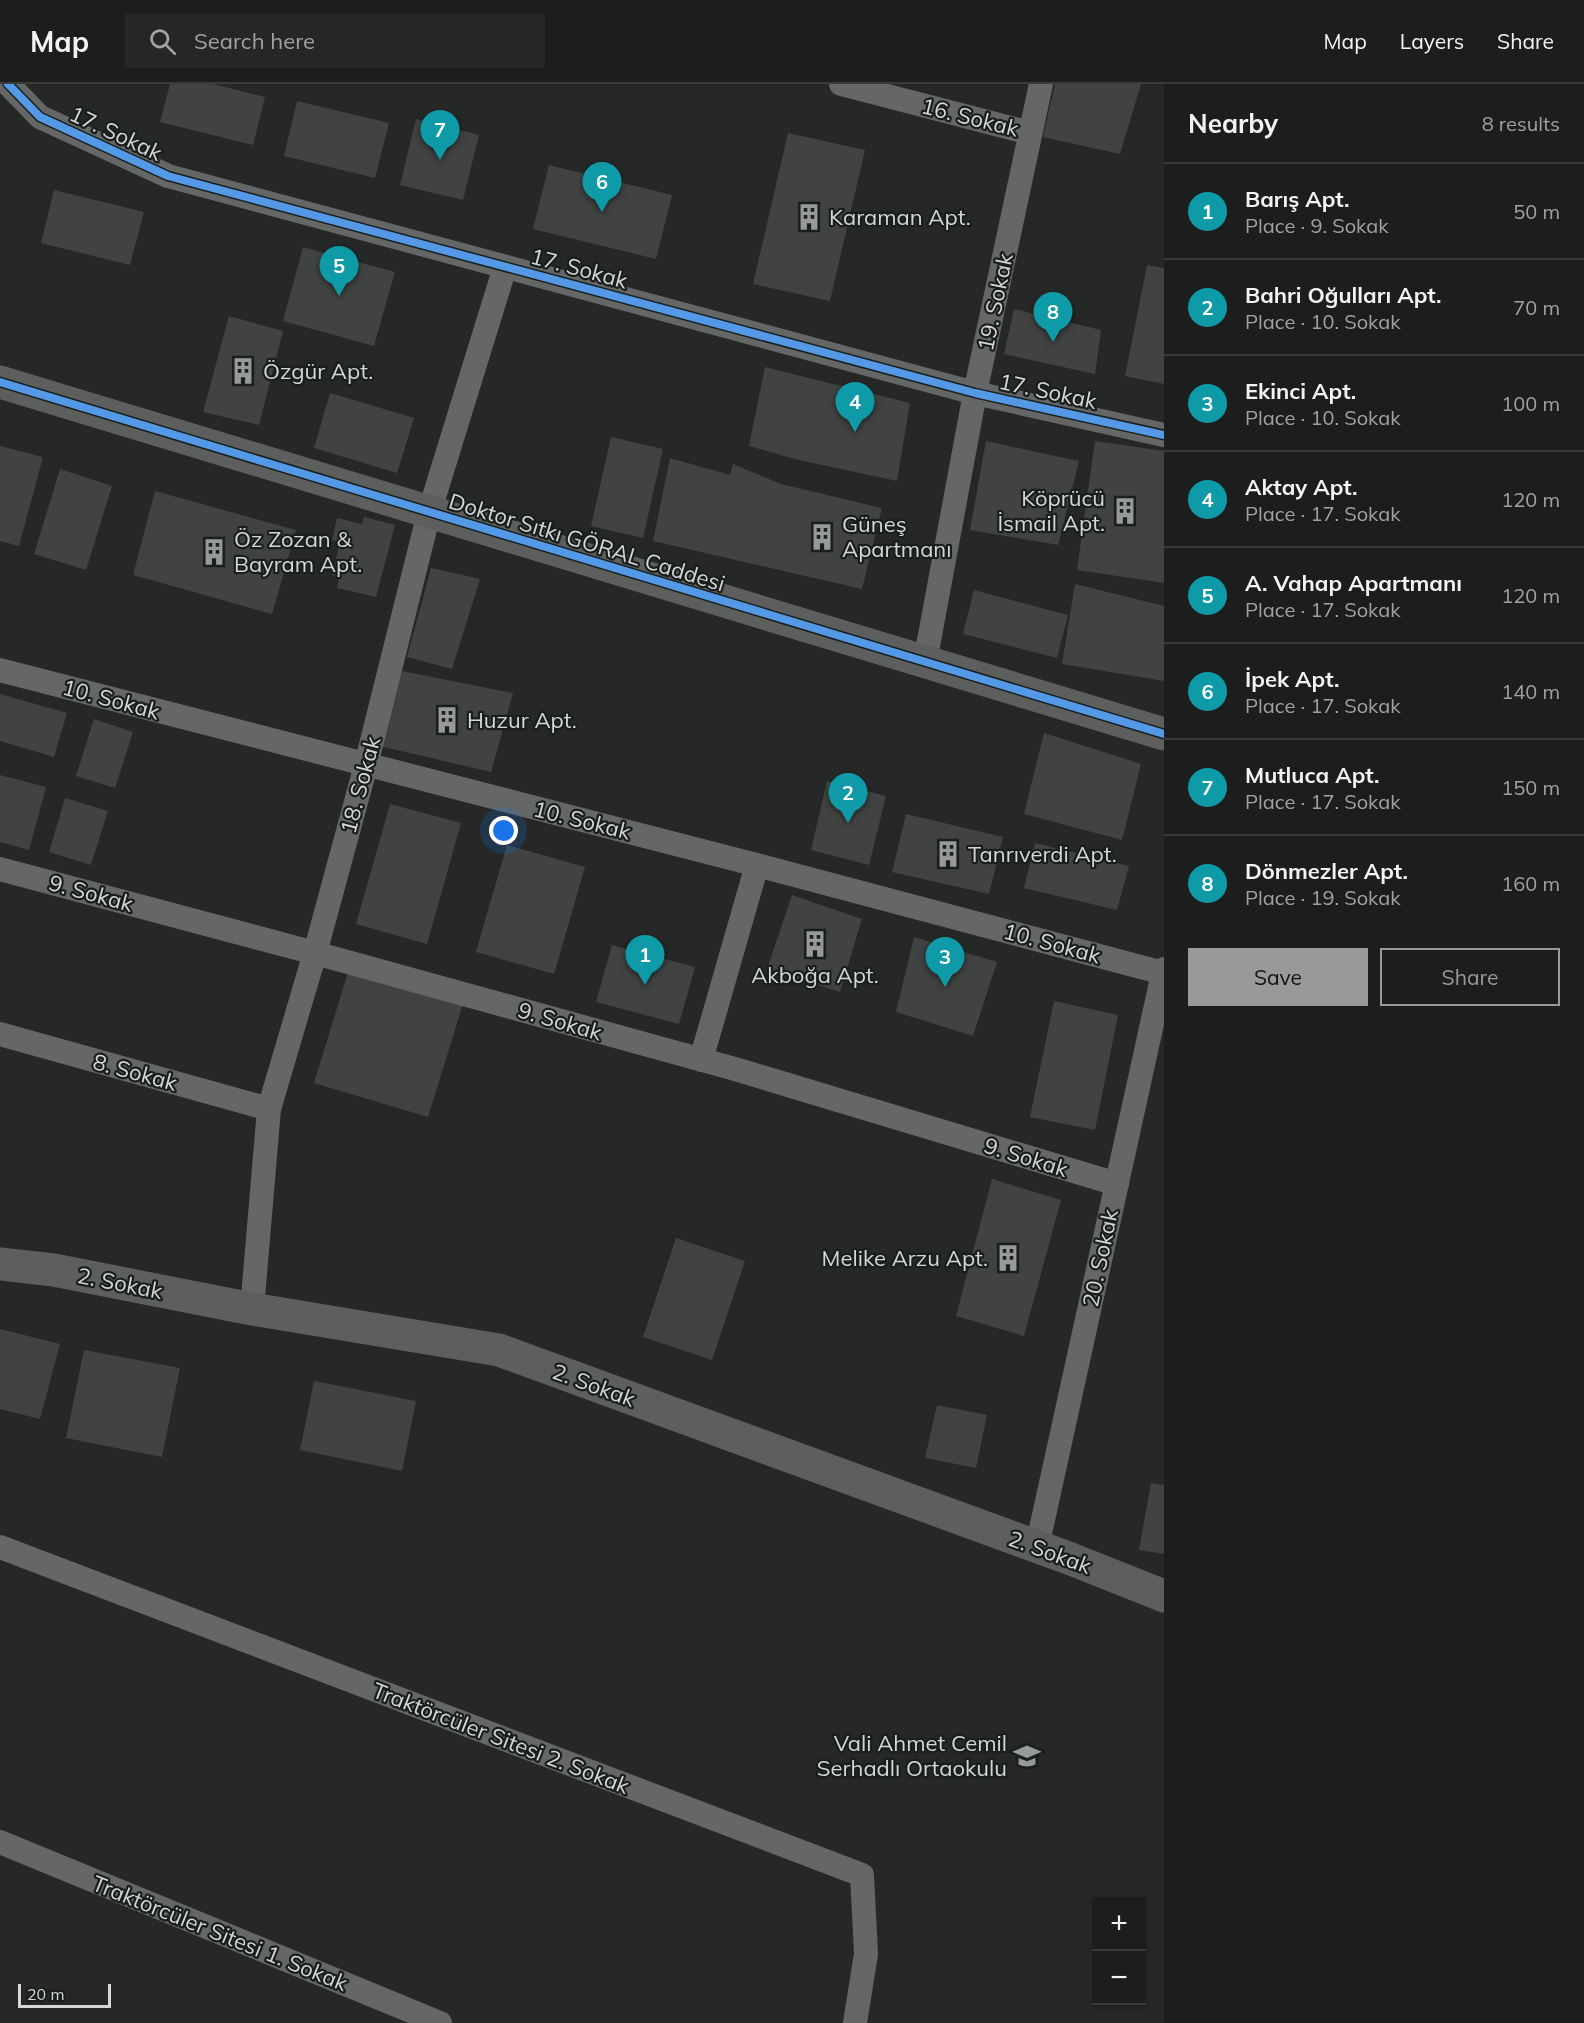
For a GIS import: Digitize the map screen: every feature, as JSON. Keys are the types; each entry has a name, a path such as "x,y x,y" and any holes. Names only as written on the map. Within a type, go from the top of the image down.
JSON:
{"street":[{"name":"17. Sokak","path":"8,84 40,117 168,176 975,393 1164,435"},
{"name":"16. Sokak","path":"840,84 1030,133"},
{"name":"19. Sokak","path":"926,662 975,393 1041,84"},
{"name":"18. Sokak","path":"252,1309 269,1109 315,953 366,765 429,513 505,267"},
{"name":"Doktor Sıtkı GÖRAL Caddesi","path":"0,382 1164,734"},
{"name":"10. Sokak","path":"0,670 1164,971"},
{"path":"701,1060 757,865"},
{"name":"9. Sokak","path":"0,869 701,1060 1117,1184"},
{"name":"20. Sokak","path":"1037,1547 1164,971"},
{"name":"8. Sokak","path":"0,1034 269,1109"},
{"name":"2. Sokak","path":"0,1264 54,1270 252,1309 499,1350 1037,1547 1164,1596"},
{"name":"Traktörcüler Sitesi 2. Sokak","path":"0,1547 862,1875 866,1954 855,2023"},
{"name":"Traktörcüler Sitesi 1. Sokak","path":"0,1842 440,2023"}],"building":[{"path":"170,84 213,84 265,97 253,145 160,122"},
{"path":"1055,84 1141,84 1120,154 1043,137"},
{"path":"297,101 389,123 375,178 284,156"},
{"path":"416,119 479,135 463,200 400,185"},
{"name":"Karaman Apt.","path":"788,133 865,150 830,301 753,284"},
{"path":"549,165 672,195 656,259 533,229"},
{"path":"54,190 144,212 130,265 41,243"},
{"path":"303,247 395,272 374,346 283,321"},
{"path":"1147,265 1164,268 1164,384 1125,376"},
{"path":"1014,309 1101,330 1095,374 1004,354"},
{"name":"Özgür Apt.","path":"229,316 283,331 259,425 203,412"},
{"path":"765,367 910,403 897,481 799,460 749,446"},
{"path":"330,393 414,418 397,473 314,448"},
{"path":"611,437 663,449 643,538 591,526"},
{"path":"986,441 1079,461 1058,545 970,530"},
{"name":"Köprücü İsmail Apt.","path":"1095,441 1164,451 1164,583 1077,570"},
{"path":"0,446 43,457 19,546 0,541"},
{"path":"670,458 730,475 733,464 781,484 882,508 862,589 653,541"},
{"path":"60,469 112,486 86,570 34,554"},
{"name":"Öz Zozan & Bayram Apt.","path":"155,491 296,530 272,614 133,575"},
{"path":"364,517 395,525 376,597 337,588 339,577 332,575 340,542 332,540 337,518 362,524"},
{"path":"431,568 480,579 452,669 407,657"},
{"path":"1075,584 1164,606 1164,681 1062,664"},
{"path":"974,590 1068,615 1057,658 963,634"},
{"name":"Huzur Apt.","path":"402,671 513,693 491,772 380,746"},
{"path":"0,694 67,713 54,757 0,741"},
{"path":"94,719 133,732 115,788 76,776"},
{"path":"1044,733 1141,764 1122,840 1024,814"},
{"path":"0,775 46,787 29,850 0,842"},
{"path":"827,781 886,796 869,865 811,850"},
{"path":"65,798 108,811 91,865 49,852"},
{"path":"390,804 461,823 427,944 356,924"},
{"name":"Tanrıverdi Apt.","path":"906,814 1003,837 989,894 892,872"},
{"path":"1035,843 1129,866 1117,910 1024,888"},
{"path":"507,845 585,867 554,974 476,952"},
{"name":"Akboğa Apt.","path":"792,895 862,919 840,992 767,969"},
{"path":"914,937 997,962 973,1036 896,1012"},
{"path":"612,945 695,967 679,1024 596,1002"},
{"path":"349,969 463,1004 428,1117 314,1083"},
{"path":"1054,1001 1118,1015 1095,1130 1030,1117"},
{"name":"Melike Arzu Apt.","path":"992,1179 1061,1200 1024,1336 956,1316"},
{"path":"676,1238 745,1261 712,1360 643,1337"},
{"path":"0,1329 60,1344 40,1419 0,1409"},
{"path":"84,1350 180,1368 162,1457 66,1438"},
{"path":"314,1381 416,1401 402,1471 300,1450"},
{"path":"937,1405 987,1415 976,1468 925,1458"},
{"path":"1151,1483 1164,1485 1164,1554 1139,1550"}],"cycle path":[{"path":"8,84 40,117 168,176 975,393 1164,435"},
{"path":"0,382 1164,734"}],"place":[{"name":"Mutluca Apt.","path":"440,160"},
{"name":"İpek Apt.","path":"602,212"},
{"name":"Karaman Apt.","path":"809,217"},
{"name":"A. Vahap Apartmanı","path":"339,296"},
{"name":"Dönmezler Apt.","path":"1053,342"},
{"name":"Özgür Apt.","path":"243,371"},
{"name":"Aktay Apt.","path":"855,432"},
{"name":"Köprücü İsmail Apt.","path":"1125,511"},
{"name":"Güneş Apartmanı","path":"822,537"},
{"name":"Öz Zozan & Bayram Apt.","path":"214,552"},
{"name":"Huzur Apt.","path":"447,720"},
{"name":"Bahri Oğulları Apt.","path":"848,823"},
{"name":"Tanrıverdi Apt.","path":"948,854"},
{"name":"Akboğa Apt.","path":"815,944"},
{"name":"Barış Apt.","path":"645,985"},
{"name":"Ekinci Apt.","path":"945,987"},
{"name":"Melike Arzu Apt.","path":"1008,1258"},
{"name":"Vali Ahmet Cemil Serhadlı Ortaokulu","path":"1027,1756"}]}
